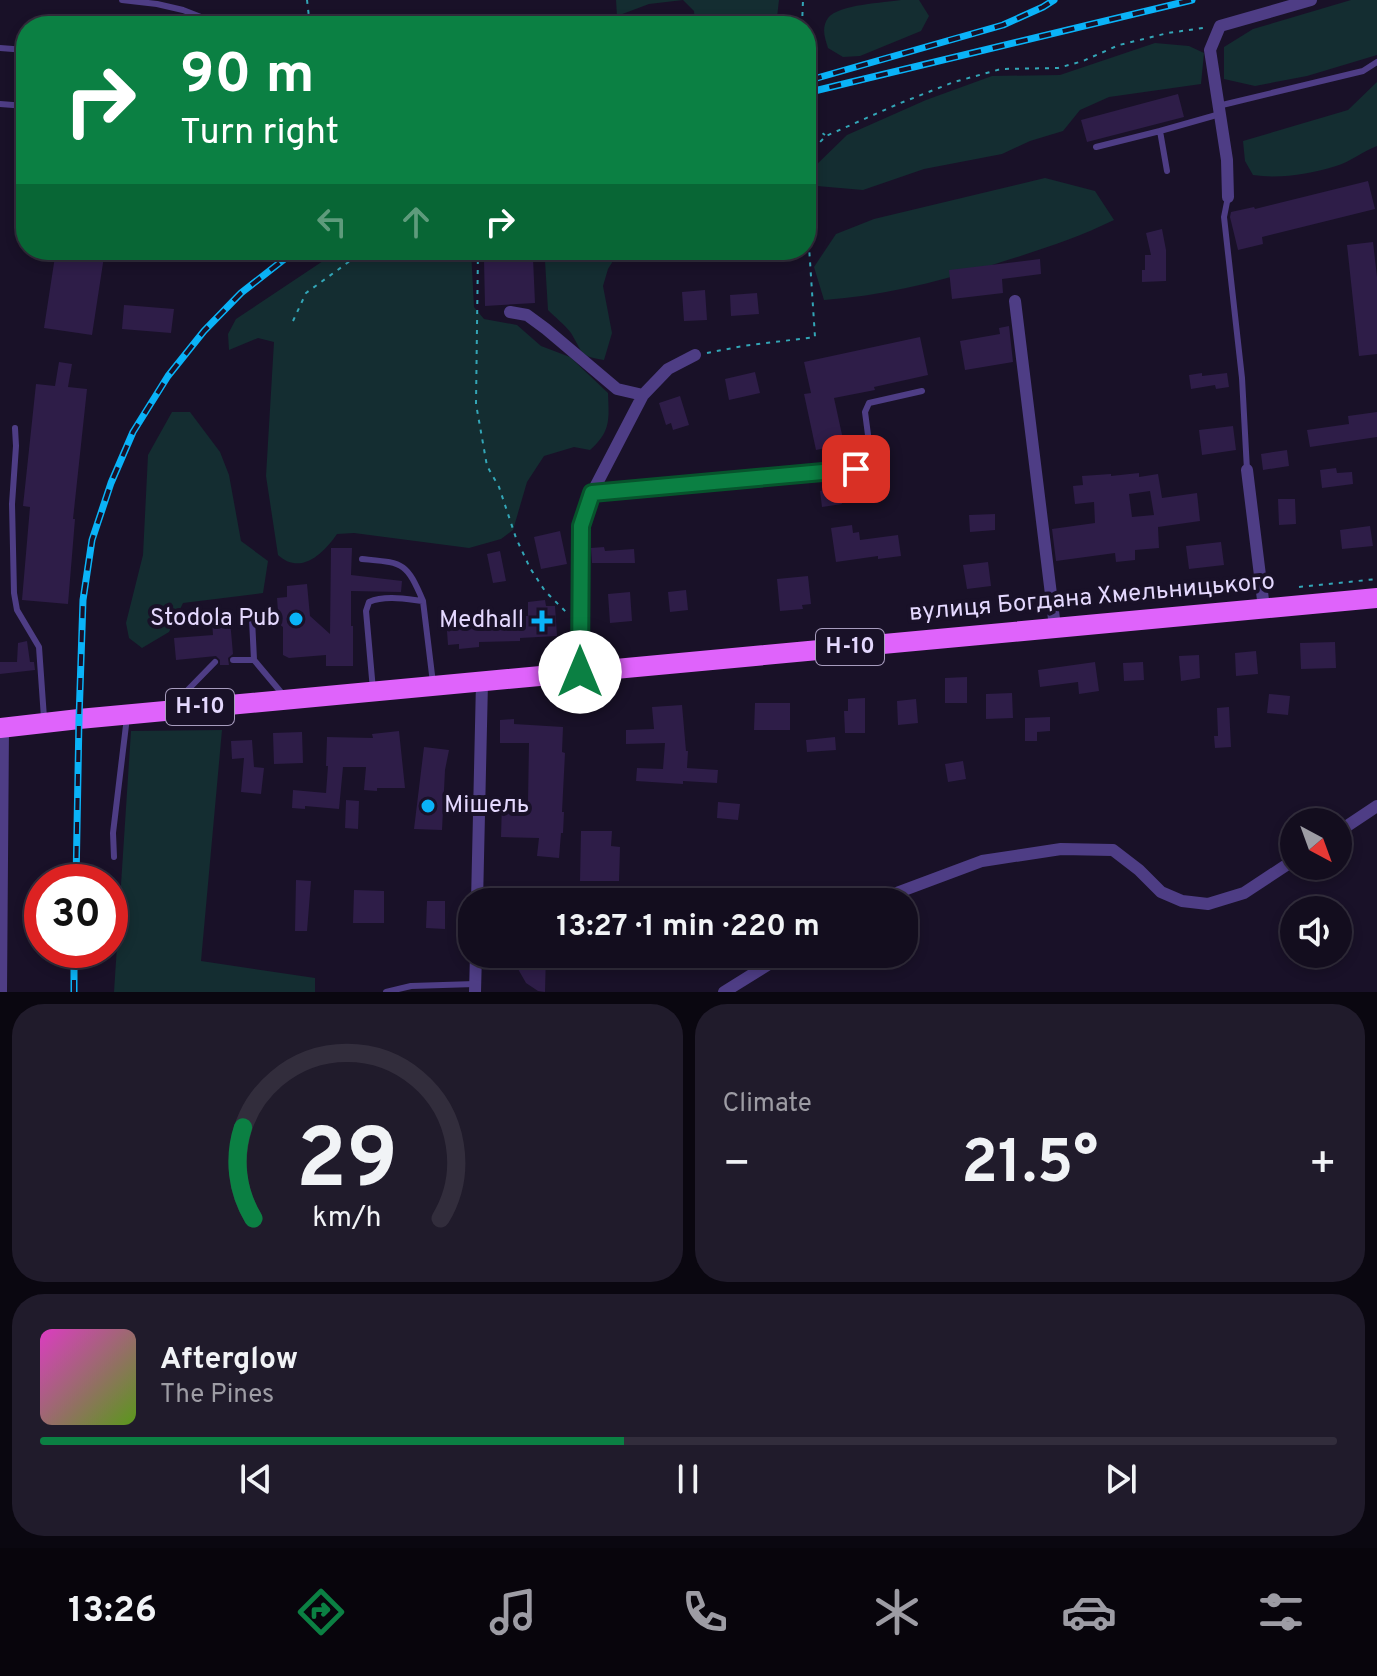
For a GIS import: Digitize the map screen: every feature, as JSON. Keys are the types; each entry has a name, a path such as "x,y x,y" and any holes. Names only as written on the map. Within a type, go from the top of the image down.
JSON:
{"main road":[{"name":"вулиця Богдана Хмельницького","path":"2,728 1377,598"}],"street":[{"path":"1228,197 1227,160 1210,50 1220,26 1311,0"},
{"path":"1015,301 1055,627"},
{"path":"510,312 527,315 617,389 643,395"},
{"path":"580,672 581,526 592,493 643,395 668,369 695,355"},
{"path":"1247,470 1264,608"},
{"path":"477,888 482,682"},
{"path":"1,992 2,728"},
{"path":"1352,823 1377,806"},
{"path":"910,888 982,861 1061,849 1113,850 1161,892 1182,901 1208,904 1244,893 1280,869"},
{"path":"475,988 476,968"},
{"path":"724,992 763,968"}],"lane":[{"path":"122,0 157,4 194,16"},
{"path":"1096,147 1363,71 1377,62"},
{"path":"1160,131 1167,171"},
{"path":"1228,197 1224,217 1242,378 1247,470"},
{"path":"592,493 856,469 865,466 870,450 865,412 869,403 922,391"},
{"path":"15,428 12,504 14,593 17,610 39,647 44,723"},
{"path":"362,559 398,563 407,569 415,581 423,601 434,686"},
{"path":"373,692 366,611 369,602 423,601"},
{"path":"252,619 254,660 287,699"},
{"path":"233,660 254,660"},
{"path":"169,710 215,662"},
{"path":"114,857 113,833 127,714"},
{"path":"386,992 411,986 475,988"}],"path":[{"path":"816,146 826,136 954,82 1001,69 1058,68 1119,45 1168,33 1220,26"},
{"path":"816,129 826,136"},
{"path":"293,321 306,293 351,260"},
{"path":"478,260 476,404 487,466 499,487 530,568 545,591 581,627"},
{"path":"695,355 815,337 810,260"}],"green space":[{"path":"616,0 683,0 649,4 617,16"},
{"path":"683,0 779,0 777,16 694,16 694,11"},
{"path":"919,0 929,16 921,31 860,56 843,57 828,48 825,26 834,13 851,7"},
{"path":"1351,0 1377,0 1377,55 1307,76 1255,86 1224,79 1224,47 1253,29"},
{"path":"1155,43 1189,46 1204,53 1201,84 1109,97 1080,110 1063,131 1002,154 924,169 863,190 817,186 816,165 847,135 926,100 992,76 1060,75"},
{"path":"1377,82 1377,146 1341,164 1316,171 1284,176 1253,175 1245,161 1243,141 1348,110"},
{"path":"1045,178 1095,191 1114,220 1051,246 986,267 886,292 824,300 814,267 836,234 874,219"},
{"path":"324,260 472,260 474,307 484,319 517,325 541,346 570,357 608,393 605,431 590,450 574,447 544,456 527,482 513,530 501,539 469,548 354,533 337,534 311,560 303,563 287,561 278,555 266,476 274,342 258,338 229,350 228,334 236,319"},
{"path":"614,260 603,286 612,333 604,360 583,352 569,330 548,310 545,261"},
{"path":"172,412 190,412 220,452 229,475 241,541 268,561 263,593 183,603 169,632 142,648 129,638 126,623 143,555 148,455"},
{"path":"222,730 201,961 315,978 315,992 114,992 116,968 128,968 128,864 122,864 131,731"}],"building":[{"path":"1178,94 1184,117 1087,142 1081,120"},
{"path":"1368,181 1375,209 1262,237 1263,244 1238,250 1231,212"},
{"path":"1162,229 1166,281 1142,282 1145,255 1151,255 1146,233"},
{"path":"1373,242 1377,277 1377,354 1359,356 1347,245"},
{"path":"1040,259 1041,274 1002,279 1003,293 952,299 949,270"},
{"path":"54,260 103,260 92,335 44,328"},
{"path":"484,260 533,260 535,303 485,306"},
{"path":"705,290 707,320 684,321 682,292"},
{"path":"757,293 759,314 731,316 730,295"},
{"path":"124,305 174,309 171,333 122,329"},
{"path":"1009,326 1013,362 965,370 960,341 1000,334 999,328"},
{"path":"920,337 928,375 834,398 844,444 816,450 804,394 811,393 804,362"},
{"path":"59,362 72,364 68,387 87,389 73,519 68,604 22,600 30,507 23,506 36,384 55,386"},
{"path":"755,372 760,393 729,400 725,379"},
{"path":"1202,373 1202,376 1227,373 1229,387 1216,389 1215,385 1191,389 1189,375"},
{"path":"680,396 689,425 673,430 671,423 666,425 659,403"},
{"path":"1377,412 1377,437 1310,447 1307,430 1349,424 1348,416"},
{"path":"1233,426 1236,450 1202,455 1199,430"},
{"path":"1287,450 1289,466 1263,470 1261,454"},
{"path":"1336,468 1337,473 1352,472 1353,484 1322,488 1320,470"},
{"path":"1158,474 1162,498 1197,493 1200,521 1158,527 1159,548 1135,550 1135,560 1116,562 1115,553 1056,561 1052,529 1095,523 1094,502 1075,504 1073,486 1083,485 1082,476","holes":["1150,491 1154,515 1132,517 1129,494"]},
{"path":"839,488 842,504 822,507 820,491"},
{"path":"1278,499 1295,499 1296,524 1279,525"},
{"path":"995,514 995,530 970,532 969,515"},
{"path":"852,525 853,533 859,532 860,540 898,535 901,556 836,562 831,528"},
{"path":"1370,526 1373,546 1342,549 1340,530"},
{"path":"560,531 567,564 541,569 534,537"},
{"path":"1221,542 1224,565 1189,569 1186,546"},
{"path":"604,547 605,551 634,549 635,563 592,563 591,548"},
{"path":"331,548 352,548 351,575 402,581 401,592 351,591 353,666 326,666 326,655 289,658 283,655 283,627 279,624 277,598 287,597 287,586 307,584 310,616 330,634"},
{"path":"500,551 506,581 493,583 487,554"},
{"path":"988,562 991,586 967,589 963,565"},
{"path":"808,576 811,604 802,605 803,609 780,611 777,579"},
{"path":"686,590 688,610 670,612 668,592"},
{"path":"630,592 632,621 610,623 608,594"},
{"path":"545,600 546,606 555,606 557,636 479,642 479,647 459,649 459,644 448,645 446,617 528,616 528,602"},
{"path":"230,620 233,654 228,658 229,665 220,665 216,656 176,660 174,638 213,635 212,621"},
{"path":"27,641 30,662 34,662 35,670 0,674 0,662 17,662 18,643"},
{"path":"1335,642 1336,668 1301,669 1300,643"},
{"path":"1256,651 1258,674 1236,676 1235,653"},
{"path":"1199,655 1200,678 1181,681 1179,656"},
{"path":"1095,662 1099,691 1079,694 1078,682 1040,687 1038,670"},
{"path":"1143,662 1144,680 1124,681 1123,663"},
{"path":"967,677 967,703 945,703 945,678"},
{"path":"1012,693 1013,718 986,719 986,694"},
{"path":"1269,694 1290,696 1288,715 1267,713"},
{"path":"865,698 865,733 845,733 844,711 848,711 848,699"},
{"path":"916,699 918,723 898,725 897,701"},
{"path":"755,703 790,703 790,730 754,730"},
{"path":"682,705 687,768 718,770 717,783 636,781 637,768 663,769 665,743 626,744 626,730 654,729 652,707"},
{"path":"1229,707 1231,747 1215,748 1217,708"},
{"path":"1050,717 1050,731 1037,732 1037,741 1025,741 1025,718"},
{"path":"514,719 514,724 563,727 564,812 559,858 537,856 539,838 501,837 502,802 528,803 529,743 500,743 500,720"},
{"path":"399,731 405,788 364,790 366,767 343,767 339,809 292,808 293,790 326,793 327,737 373,738 372,734"},
{"path":"302,732 303,763 274,764 273,733"},
{"path":"835,737 836,750 807,752 806,740"},
{"path":"252,740 254,767 264,768 261,794 241,792 244,758 232,759 231,741"},
{"path":"424,747 449,750 442,830 414,829"},
{"path":"963,761 966,779 948,782 945,764"},
{"path":"346,800 359,801 358,829 345,828"},
{"path":"718,802 740,804 738,820 717,818"},
{"path":"581,831 612,831 611,846 620,847 619,881 580,881"},
{"path":"296,880 311,881 307,931 295,931"},
{"path":"354,890 384,891 384,923 353,923"},
{"path":"427,901 445,901 445,929 426,928"},
{"path":"546,968 545,992 526,983 518,969"}],"railway":[{"path":"816,78 1003,25 1054,0"},
{"path":"816,91 1192,0"},
{"path":"76,864 83,600 92,540 111,483 133,432 168,376 204,331 241,293 283,260"},
{"path":"74,968 74,992"}],"place":[{"name":"Stodola Pub","path":"296,619"},
{"name":"Medhall","path":"542,621"},
{"name":"Мішель","path":"428,806"}],"route":[{"path":"580,672 581,526 592,493 856,469"}]}
